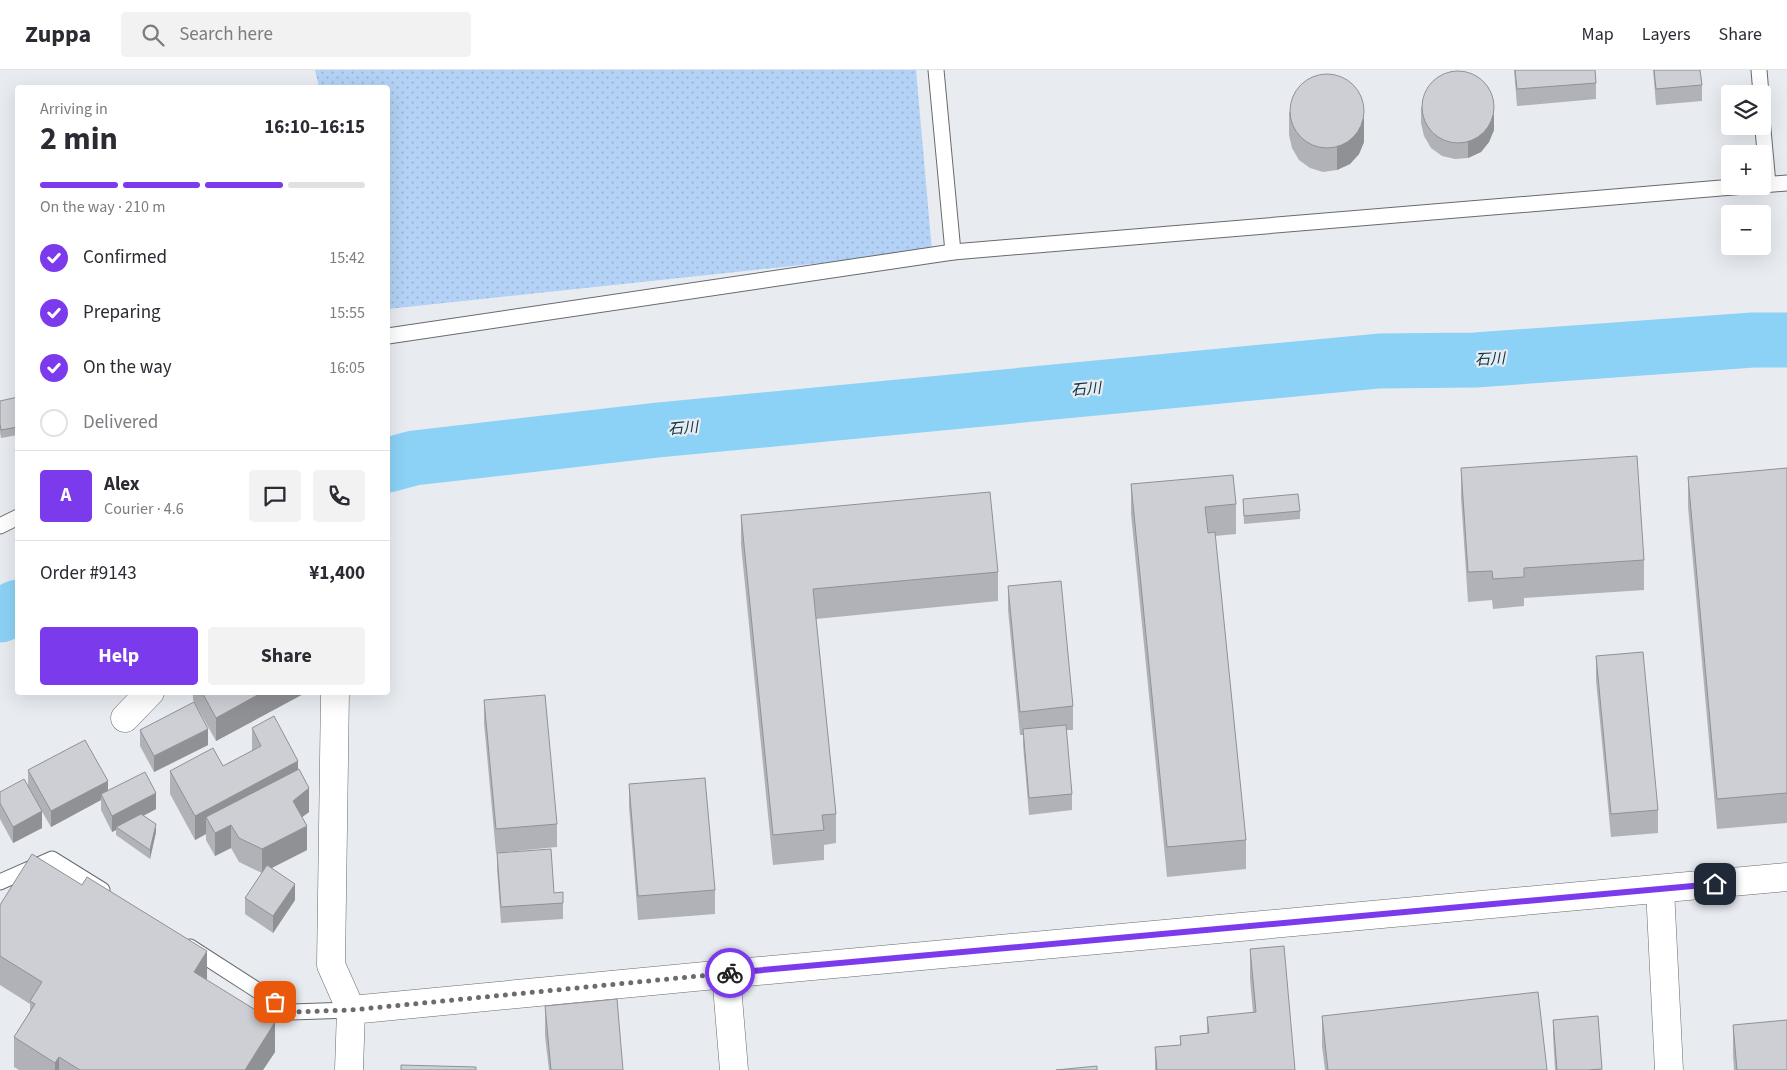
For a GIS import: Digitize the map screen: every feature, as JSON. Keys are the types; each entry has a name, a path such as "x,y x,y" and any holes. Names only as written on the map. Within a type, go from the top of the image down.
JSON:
{"street":[{"path":"125,718 147,695"},
{"path":"335,695 332,964 351,1010 349,1070"},
{"path":"351,1010 1787,877"},
{"path":"1660,889 1669,1070"},
{"path":"726,974 734,1070"}],"lane":[{"path":"936,70 953,252"},
{"path":"1759,70 1760,85"},
{"path":"1771,184 1787,183"},
{"path":"390,336 953,252 1721,188"},
{"path":"0,526 15,518"},
{"path":"0,882 52,859 110,896"},
{"path":"176,938 291,1012 351,1010"}],"shaded area":[{"path":"315,70 916,70 932,251 390,309 390,85 319,85"}],"building":[{"path":"1515,70 1595,70 1596,83 1517,89"},
{"path":"1654,70 1700,70 1702,85 1656,89"},
{"path":"1465,71 1484,81 1492,93 1494,107 1492,121 1484,133 1472,141 1451,143 1432,133 1424,121 1422,100 1432,81 1444,73"},
{"path":"1327,74 1348,80 1358,90 1364,111 1358,132 1348,142 1327,148 1306,142 1296,132 1290,111 1296,90 1306,80"},
{"path":"15,398 15,428 1,430 0,401"},
{"path":"1637,456 1644,560 1524,568 1524,577 1493,579 1492,571 1468,572 1461,468"},
{"path":"1787,468 1787,793 1717,799 1688,477"},
{"path":"1233,475 1236,504 1205,507 1208,533 1215,532 1246,840 1167,847 1131,484"},
{"path":"990,492 998,572 813,589 836,814 822,815 824,830 773,835 741,515"},
{"path":"1298,494 1300,511 1244,516 1243,499"},
{"path":"1061,581 1073,706 1020,712 1008,586"},
{"path":"1643,652 1658,810 1611,814 1596,656"},
{"path":"204,695 258,695 216,718"},
{"path":"545,695 557,824 496,829 484,700"},
{"path":"194,702 208,729 154,756 140,730"},
{"path":"274,716 298,761 195,816 170,771 213,748 223,766 261,746 252,728"},
{"path":"1066,725 1072,794 1029,798 1023,729"},
{"path":"85,740 108,781 51,811 28,770"},
{"path":"299,769 309,788 293,801 307,826 262,849 239,838 231,825 215,833 206,817"},
{"path":"145,772 156,793 112,816 101,794"},
{"path":"705,778 715,890 638,896 629,784"},
{"path":"24,779 42,811 13,827 0,803 0,792"},
{"path":"141,814 156,824 150,850 116,827"},
{"path":"551,849 554,893 563,892 563,903 501,907 497,853"},
{"path":"32,854 82,885 87,877 207,951 194,972 275,1022 245,1070 80,1070 59,1057 55,1063 14,1037 35,1004 30,1001 42,982 0,956 0,905"},
{"path":"267,865 295,884 273,916 245,898"},
{"path":"1284,946 1295,1070 1157,1070 1155,1047 1181,1045 1180,1036 1209,1033 1207,1017 1256,1012 1250,949"},
{"path":"1538,992 1547,1070 1328,1070 1322,1016"},
{"path":"617,999 623,1070 551,1070 545,1006"},
{"path":"1598,1016 1602,1069 1557,1070 1553,1020"},
{"path":"1787,1020 1787,1070 1737,1070 1733,1025"},
{"path":"401,1065 476,1067 476,1070 401,1070"},
{"path":"1097,1066 1097,1070 1056,1070"}],"waterway":[{"name":"石川","path":"390,464 414,458 658,430 1379,361 1475,360 1753,340 1787,340"},
{"name":"石川","path":"0,615 15,608"}],"way so far":[{"path":"275,1002 291,1012 351,1010 730,973"}],"route":[{"path":"730,973 1715,884"}]}
